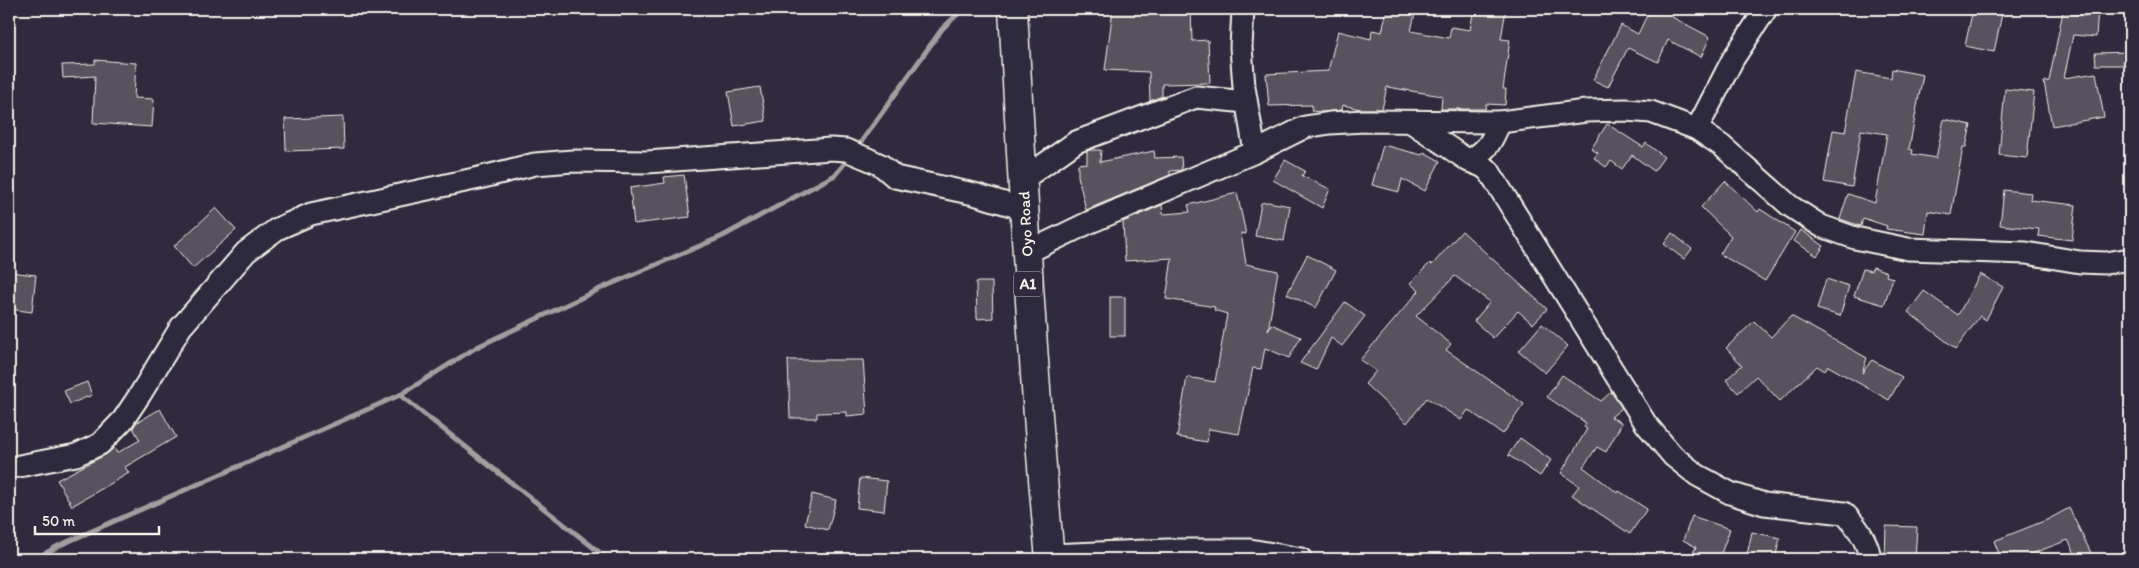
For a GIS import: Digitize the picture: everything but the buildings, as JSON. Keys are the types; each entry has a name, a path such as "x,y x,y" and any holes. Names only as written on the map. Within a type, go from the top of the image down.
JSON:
{"highway":[{"name":"Oyo Road","path":"1013,9 1026,253 1040,453 1050,557"}],"street":[{"path":"1243,9 1241,47 1246,102 1256,152"},
{"path":"1697,129 1733,59 1766,9"},
{"path":"1022,180 1076,142 1196,97 1246,102"},
{"path":"1026,253 1088,223 1256,152 1304,127 1364,121 1500,122 1586,111 1626,110 1651,112 1697,129 1722,146 1790,206 1821,226 1855,238 1908,249 2026,253 2080,262 2106,263 2130,259"},
{"path":"1411,122 1469,161 1489,171 1646,424 1673,456 1696,475 1730,493 1764,504 1844,513 1857,527 1869,549 1870,559"},
{"path":"1469,161 1485,151 1491,144 1500,122"},
{"path":"9,468 76,455 100,444 123,420 181,327 216,284 254,246 277,229 311,214 535,164 573,161 647,162 830,149 846,150 868,159 881,165 895,177 974,194 1024,210"},
{"path":"1050,557 1168,550 1250,550 1301,559"}],"waterway":[{"path":"856,149 942,29 963,9"},
{"path":"36,559 58,546 400,395 477,347 604,287 723,236 835,175 849,158"},
{"path":"400,395 608,559"}]}
